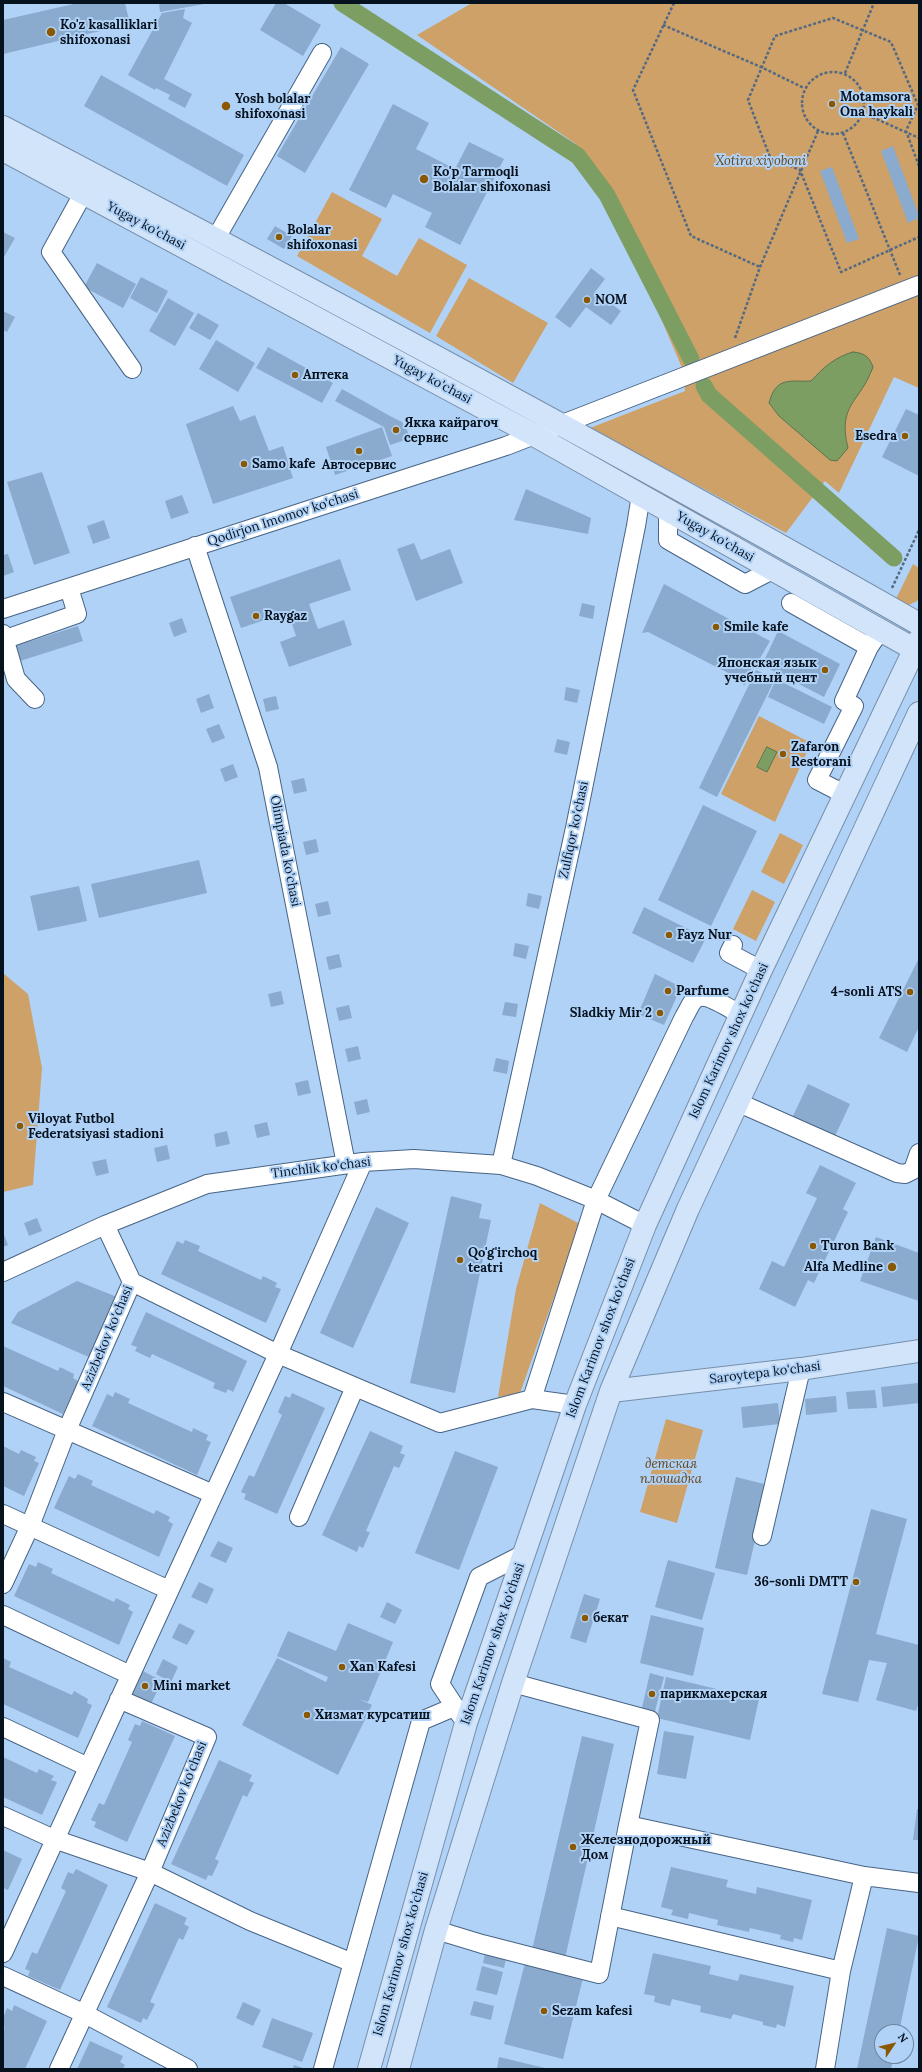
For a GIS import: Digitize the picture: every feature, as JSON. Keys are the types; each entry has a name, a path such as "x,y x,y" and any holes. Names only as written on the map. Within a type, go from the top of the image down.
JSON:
{"main road":[{"name":"Yugay ko'chasi","path":"3,127 216,238 561,424 919,624"},
{"name":"Yugay ko'chasi","path":"3,150 84,192 534,435 641,495 772,570 874,639 918,647"},
{"name":"Islom Karimov shox ko'chasi","path":"369,2069 460,1715 522,1555 575,1405 646,1225 761,970 918,647"},
{"path":"398,2069 436,1930 513,1683 611,1391 688,1209 919,713"},
{"name":"Saroytepa ko'chasi","path":"611,1391 801,1369 919,1351"},
{"path":"384,2011 389,2025 403,2027 411,2022"}],"street":[{"path":"216,238 322,53"},
{"path":"84,192 51,252 132,369"},
{"name":"Qodirjon Imomov ko'chasi","path":"3,609 534,435 913,288"},
{"name":"Zulfiqor ko'chasi","path":"501,1165 575,828 635,534 641,495"},
{"name":"Olimpiada ko'chasi","path":"195,546 268,766 354,1163"},
{"path":"35,699 16,679 4,638 77,614 69,588"},
{"path":"791,603 874,639 844,701 854,706 817,780 846,795"},
{"path":"733,945 729,953 761,970"},
{"path":"532,1399 596,1200 609,1170 692,1003 697,998 702,997 719,1003 741,1015"},
{"path":"737,1102 897,1173 905,1174 913,1170 919,1153"},
{"name":"Tinchlik ko'chasi","path":"3,1272 106,1225 207,1184 354,1163 414,1159 501,1165 537,1176 596,1200 646,1225"},
{"path":"3,1953 54,1839 278,1354 354,1163"},
{"name":"Azizbekov ko'chasi","path":"3,1584 30,1526 67,1430 132,1282 106,1225"},
{"path":"132,1282 278,1354 440,1424 532,1399 575,1405"},
{"path":"762,1536 801,1369"},
{"path":"298,1517 355,1387"},
{"path":"3,1402 214,1494"},
{"path":"3,1514 169,1590"},
{"path":"323,2069 421,1721 460,1715 440,1684 479,1577 522,1555"},
{"path":"3,1615 130,1675"},
{"path":"436,1930 482,1944 598,1974 650,1720 513,1683"},
{"name":"Azizbekov ko'chasi","path":"59,2069 150,1872 207,1737 119,1699"},
{"path":"3,1727 88,1767"},
{"path":"3,1816 54,1839 150,1872 250,1921 353,1963"},
{"path":"628,1825 864,1876 919,1883"},
{"path":"825,2069 841,1971 864,1876"},
{"path":"610,1916 841,1971"},
{"path":"3,1976 85,2014 188,2069"}],"path":[{"path":"674,3 633,90 691,236 760,267"},
{"path":"845,73 874,3"},
{"path":"919,166 906,131 918,105 891,42 833,18 774,36 748,100 770,157 800,170 841,272 919,238"},
{"path":"663,25 761,67 804,88"},
{"path":"828,71 845,73 857,82 864,97 863,113 855,125 842,133 830,134 818,131 806,120 801,106 804,88 813,77 828,71"},
{"path":"863,113 919,138"},
{"path":"728,360 760,267 800,170 818,131"},
{"path":"842,133 890,250 913,288"},
{"path":"885,605 919,530"}],"green space":[{"name":"Xotira xiyoboni","path":"472,3 919,3 919,388 894,377 839,493 825,481 786,533 590,428 685,391 683,370 641,272 576,144 417,35"},
{"path":"332,192 382,219 362,256 397,276 419,238 467,265 430,333 297,256"},
{"path":"469,278 548,323 513,383 436,336"},
{"path":"913,564 919,568 919,598 917,601 909,605 895,601"},
{"path":"759,716 811,743 775,822 721,794"},
{"path":"780,833 803,845 784,884 761,872"},
{"path":"752,890 775,902 756,941 733,929"},
{"name":"Viloyat Futbol Federatsiyasi stadioni","path":"3,973 28,994 42,1068 33,1185 3,1192"},
{"path":"540,1203 580,1224 520,1393 498,1397 516,1289"},
{"name":"детская плошадка","path":"666,1419 703,1430 677,1523 640,1512"}],"shaded area":[{"path":"853,352 866,356 870,360 873,367 868,379 852,404 845,422 845,433 848,448 837,461 830,460 779,416 769,403 772,394 780,384 790,381 811,381 830,363"},
{"path":"767,747 777,752 767,772 757,767"}],"building":[{"name":"Ko'z kasalliklari shifoxonasi","path":"78,3 125,3 130,24 3,54 3,20"},
{"path":"159,3 204,3 204,4 160,12"},
{"path":"276,3 284,3 321,25 303,56 260,30"},
{"path":"185,9 183,18 192,23 164,79 192,94 185,108 168,99 170,95 156,88 155,90 128,75 162,13"},
{"path":"341,47 369,64 305,173 277,156"},
{"path":"101,75 244,155 227,186 84,106"},
{"name":"Ko'p Tarmoqli Bolalar shifoxonasi","path":"393,104 429,123 416,149 455,169 469,142 504,159 460,245 425,227 432,213 393,194 386,208 349,190"},
{"path":"893,146 919,216 919,218 908,223 881,151"},
{"path":"832,167 859,239 847,243 820,171"},
{"name":"Bolalar shifoxonasi","path":"275,226 292,236 284,249 267,239"},
{"path":"3,232 15,238 4,257 3,257"},
{"path":"97,263 136,284 123,308 84,287"},
{"name":"NOM","path":"591,268 605,279 595,292 621,311 611,325 586,307 570,328 555,317"},
{"path":"141,277 168,291 157,313 130,298"},
{"path":"168,298 194,313 175,346 149,331"},
{"path":"3,311 15,317 7,332 3,330"},
{"path":"198,313 219,325 210,340 189,328"},
{"path":"216,340 255,363 238,392 199,369"},
{"name":"Аптека","path":"268,347 333,383 322,403 256,368"},
{"path":"342,389 402,422 408,432 408,439 390,445 384,427 335,401"},
{"name":"Samo kafe","path":"233,406 240,421 255,415 269,451 283,446 293,478 213,504 186,424"},
{"name":"Esedra","path":"906,409 919,415 919,476 882,457"},
{"name":"Автосервис","path":"382,427 392,456 335,475 326,447"},
{"path":"42,472 70,553 34,565 7,482"},
{"path":"526,489 591,518 588,534 514,520"},
{"path":"182,495 189,513 171,519 165,501"},
{"path":"104,520 110,538 93,544 87,526"},
{"path":"414,543 421,560 450,549 463,583 416,601 397,549"},
{"path":"8,554 14,572 3,576 3,555"},
{"name":"Raygaz","path":"340,559 351,590 309,604 318,629 344,620 352,645 289,667 280,642 296,636 288,612 241,628 230,597"},
{"path":"664,584 770,641 744,686 742,680 648,632 642,633"},
{"path":"582,603 595,606 593,619 579,616"},
{"path":"182,618 187,632 174,637 169,623"},
{"path":"78,626 83,641 20,661 15,646"},
{"path":"778,631 840,664 824,697 762,665"},
{"path":"756,670 775,679 717,797 699,788"},
{"path":"776,679 832,707 824,724 768,697"},
{"path":"566,687 580,690 577,703 564,700"},
{"path":"209,694 214,708 201,713 196,699"},
{"path":"276,696 279,709 266,712 263,699"},
{"path":"219,724 225,738 212,743 206,729"},
{"path":"557,739 570,742 567,755 554,752"},
{"path":"233,764 238,777 225,782 220,769"},
{"path":"304,778 307,791 294,794 291,781"},
{"path":"703,805 757,831 711,926 658,900"},
{"path":"316,839 319,852 306,855 303,842"},
{"path":"199,860 207,893 99,918 91,884"},
{"path":"79,886 87,921 38,931 30,896"},
{"path":"528,893 542,896 539,909 526,906"},
{"path":"328,901 331,914 318,917 315,904"},
{"name":"Fayz Nur","path":"644,907 706,938 693,963 632,933"},
{"path":"515,943 529,946 526,959 513,956"},
{"path":"339,954 342,967 329,970 326,957"},
{"name":"4-sonli ATS","path":"919,958 919,1027 907,1052 879,1038"},
{"path":"655,974 681,987 664,1025 638,1014"},
{"path":"281,991 284,1004 271,1007 268,994"},
{"path":"505,1002 518,1004 516,1017 502,1015"},
{"path":"349,1005 352,1018 339,1021 336,1008"},
{"path":"358,1046 361,1059 348,1062 345,1049"},
{"path":"496,1058 509,1061 507,1074 493,1071"},
{"path":"308,1080 311,1093 298,1096 295,1083"},
{"path":"808,1084 850,1104 835,1136 793,1116"},
{"path":"367,1099 370,1112 357,1115 354,1102"},
{"path":"267,1122 270,1135 257,1138 254,1125"},
{"path":"227,1131 230,1144 216,1147 214,1134"},
{"path":"167,1145 170,1159 157,1162 154,1148"},
{"path":"106,1159 109,1173 96,1176 92,1162"},
{"name":"Turon Bank","path":"820,1165 856,1183 843,1209 848,1212 814,1283 808,1280 795,1307 759,1289 772,1261 784,1267 817,1198 806,1193"},
{"name":"Qo'g'irchoq teatri","path":"451,1196 482,1204 479,1218 491,1220 455,1393 410,1383"},
{"path":"376,1207 409,1223 353,1348 320,1333"},
{"path":"37,1218 42,1231 29,1236 24,1223"},
{"path":"3,1232 8,1245 3,1247"},
{"name":"Alfa Medline","path":"876,1237 919,1253 919,1301 860,1281"},
{"path":"185,1240 200,1246 198,1251 261,1280 263,1276 277,1283 275,1287 281,1289 266,1323 161,1274 177,1241 183,1244"},
{"path":"77,1281 117,1297 91,1358 11,1323 18,1312"},
{"path":"146,1312 247,1361 233,1392 228,1389 226,1393 213,1388 215,1383 152,1354 150,1358 135,1351 137,1347 131,1345"},
{"path":"3,1346 58,1371 60,1367 74,1374 73,1378 78,1381 63,1414 3,1386"},
{"path":"918,1383 919,1403 883,1407 881,1387"},
{"path":"875,1390 877,1408 848,1409 846,1392"},
{"path":"115,1392 130,1399 128,1403 192,1432 193,1428 208,1435 206,1440 211,1442 197,1475 92,1426 107,1394 113,1397"},
{"path":"292,1393 325,1408 277,1514 244,1499 246,1494 241,1492 249,1475 254,1477 282,1415 278,1412 285,1396 290,1398"},
{"path":"836,1396 837,1412 806,1415 805,1399"},
{"path":"778,1403 780,1424 743,1428 741,1407"},
{"path":"370,1431 403,1446 400,1453 405,1455 399,1468 394,1466 366,1531 370,1532 363,1548 359,1546 357,1552 322,1535"},
{"path":"3,1446 19,1454 21,1450 36,1457 34,1461 39,1463 24,1496 3,1486"},
{"path":"455,1451 498,1467 459,1570 415,1553"},
{"path":"78,1474 93,1481 91,1485 154,1514 156,1510 170,1517 168,1521 173,1524 159,1557 54,1508 69,1476 75,1479"},
{"path":"736,1477 768,1485 747,1575 715,1568"},
{"path":"871,1509 907,1519 876,1634 919,1645 919,1702 916,1711 876,1700 887,1663 869,1660 858,1702 822,1694"},
{"path":"218,1541 233,1548 226,1563 210,1556"},
{"path":"668,1560 715,1573 702,1620 655,1607"},
{"path":"38,1562 53,1569 51,1573 114,1602 116,1598 130,1605 128,1609 133,1612 119,1645 14,1596 29,1564 36,1567"},
{"path":"199,1582 214,1589 207,1604 191,1597"},
{"name":"бекат","path":"584,1594 600,1599 586,1643 570,1638"},
{"path":"387,1602 402,1610 395,1624 380,1617"},
{"path":"651,1615 704,1628 693,1676 640,1663"},
{"path":"179,1623 195,1631 187,1645 172,1638"},
{"name":"Хизмат курсатиш","path":"348,1623 393,1642 368,1702 359,1699 372,1705 338,1775 242,1725 277,1658 326,1682 328,1677 277,1656 288,1631 336,1651"},
{"path":"3,1658 11,1662 9,1667 72,1695 74,1691 88,1699 87,1703 92,1705 78,1738 3,1704"},
{"path":"163,1659 178,1667 171,1682 156,1674"},
{"path":"141,1670 162,1681 150,1706 129,1696"},
{"name":"парикмахерская","path":"650,1673 664,1677 654,1715 641,1712"},
{"path":"666,1677 759,1699 750,1740 657,1718"},
{"path":"142,1721 175,1736 127,1842 94,1827 96,1822 91,1820 99,1803 104,1805 132,1742 128,1740 135,1724 140,1726"},
{"path":"664,1731 694,1736 686,1779 657,1774"},
{"name":"Железнодорожный Дом","path":"582,1736 614,1744 565,1958 532,1950"},
{"path":"3,1757 37,1773 39,1769 54,1776 51,1780 57,1782 42,1815 3,1797"},
{"path":"219,1760 252,1775 249,1781 254,1783 247,1797 243,1795 215,1859 219,1861 212,1876 208,1875 206,1880 171,1864"},
{"path":"917,1809 919,1809 919,1840 913,1840"},
{"path":"3,1850 22,1859 8,1890 3,1888"},
{"path":"671,1867 728,1880 726,1887 756,1894 757,1887 812,1900 802,1940 794,1938 793,1942 780,1939 781,1935 750,1928 749,1932 717,1925 718,1920 689,1913 688,1919 671,1915 673,1910 661,1907"},
{"path":"76,1869 108,1885 60,1990 28,1976 30,1971 25,1969 32,1952 37,1954 66,1891 61,1888 68,1872 73,1874"},
{"path":"155,1903 187,1918 184,1924 189,1927 183,1940 179,1938 150,2002 155,2004 147,2020 143,2018 141,2023 107,2007"},
{"path":"887,1928 919,1936 901,2024 874,2024 874,2064 892,2064 891,2069 857,2069"},
{"path":"486,1949 507,1954 504,1968 483,1963"},
{"path":"653,1953 711,1966 709,1974 738,1981 740,1974 794,1986 785,2027 777,2024 776,2028 763,2025 763,2022 733,2014 731,2019 700,2012 701,2006 672,1999 670,2006 654,2002 655,1996 644,1994"},
{"name":"Sezam kafesi","path":"525,1963 583,1978 563,2059 504,2044"},
{"path":"482,1966 503,1972 497,1995 476,1990"},
{"path":"474,2001 494,2006 491,2020 470,2015"},
{"path":"243,2002 261,2010 253,2026 236,2018"},
{"path":"14,2005 47,2021 25,2069 3,2069 3,2031 5,2027 3,2026 3,2018 7,2008 12,2011"},
{"path":"272,2018 313,2033 302,2062 262,2047"},
{"path":"90,2041 123,2056 120,2062 125,2065 123,2069 77,2069"},
{"path":"499,2057 545,2068 545,2069 497,2069"},
{"path":"294,2065 306,2069 293,2069"}],"waterway":[{"path":"342,3 578,156 607,195 691,359"},
{"path":"704,386 709,395 894,558"}],"place":[{"name":"Ko'z kasalliklari shifoxonasi","path":"51,32"},
{"name":"Motamsora Ona haykali","path":"832,104"},
{"name":"Yosh bolalar shifoxonasi","path":"226,106"},
{"name":"Ko'p Tarmoqli Bolalar shifoxonasi","path":"424,179"},
{"name":"Bolalar shifoxonasi","path":"279,237"},
{"name":"NOM","path":"587,300"},
{"name":"Аптека","path":"295,375"},
{"name":"Якка кайрагоч сервис","path":"396,430"},
{"name":"Esedra","path":"905,436"},
{"name":"Автосервис","path":"359,451"},
{"name":"Samo kafe","path":"244,464"},
{"name":"Raygaz","path":"256,616"},
{"name":"Smile kafe","path":"716,627"},
{"name":"Японская язык учебный цент","path":"825,670"},
{"name":"Zafaron Restorani","path":"783,754"},
{"name":"Fayz Nur","path":"669,935"},
{"name":"Parfume","path":"668,991"},
{"name":"4-sonli ATS","path":"910,992"},
{"name":"Sladkiy Mir 2","path":"660,1013"},
{"name":"Viloyat Futbol Federatsiyasi stadioni","path":"20,1126"},
{"name":"Turon Bank","path":"813,1246"},
{"name":"Qo'g'irchoq teatri","path":"460,1260"},
{"name":"Alfa Medline","path":"892,1267"},
{"name":"36-sonli DMTT","path":"856,1582"},
{"name":"бекат","path":"585,1618"},
{"name":"Xan Kafesi","path":"342,1667"},
{"name":"Mini market","path":"145,1686"},
{"name":"парикмахерская","path":"652,1694"},
{"name":"Хизмат курсатиш","path":"307,1715"},
{"name":"Железнодорожный Дом","path":"573,1847"},
{"name":"Sezam kafesi","path":"544,2011"}]}
